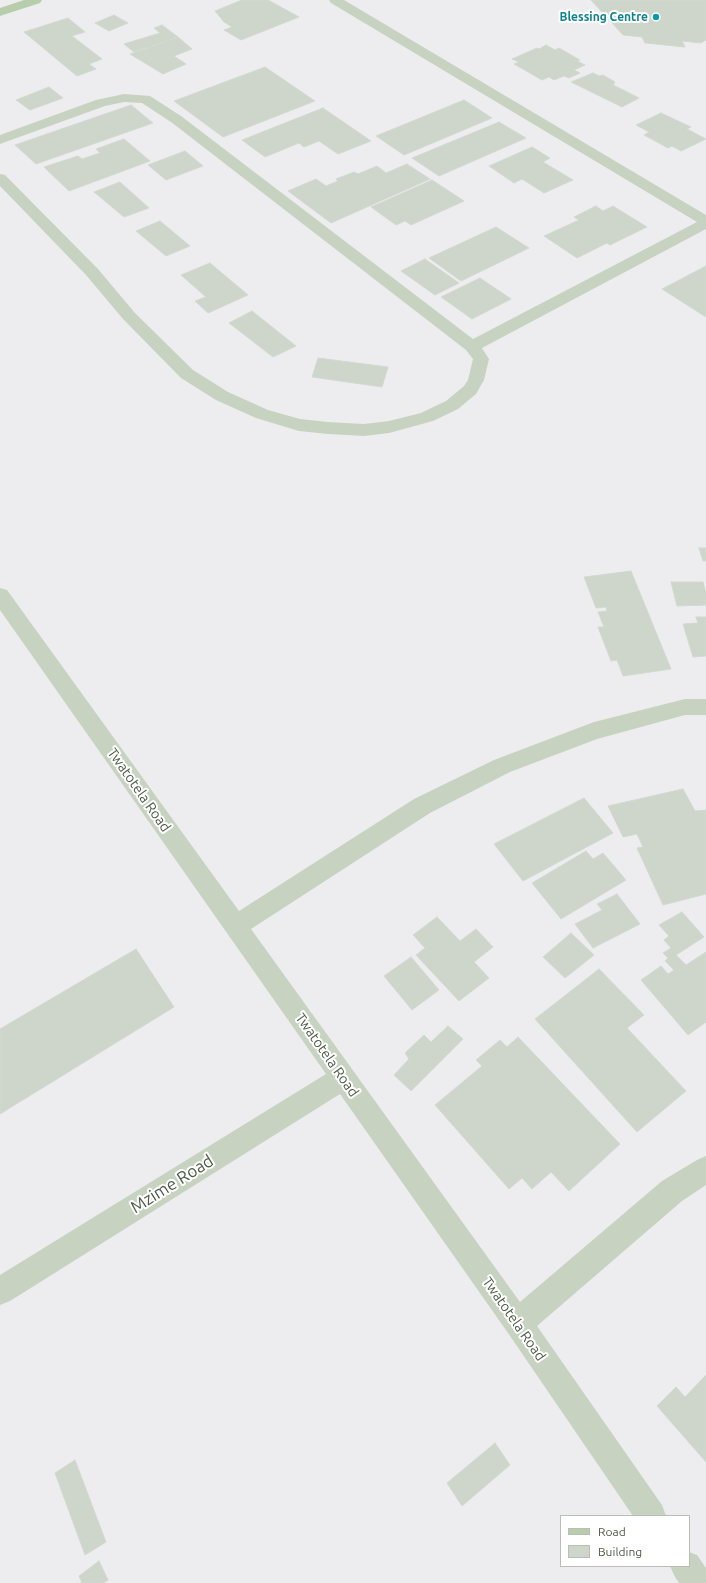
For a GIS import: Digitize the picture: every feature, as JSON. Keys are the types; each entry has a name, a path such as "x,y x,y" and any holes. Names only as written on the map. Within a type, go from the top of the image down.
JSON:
{"main road":[{"path":"0,12 36,0"}],"street":[{"path":"335,0 706,222"},
{"path":"0,140 101,102 124,98 145,99 176,119 472,346 481,359 476,380 470,390 452,405 427,417 389,427 364,430 299,425 262,414 222,396 187,374 129,316 92,272 0,178"},
{"path":"472,346 706,222"},
{"name":"Twatotela Road","path":"0,595 518,1323 650,1515"},
{"path":"236,926 422,806 502,766 594,731 685,708 706,706"},
{"name":"Mzime Road","path":"0,1291 343,1078"},
{"path":"518,1323 672,1191 706,1169"},
{"path":"687,1567 697,1583"}],"building":[{"path":"242,0 268,0 299,17 241,40 224,30 232,27 224,22 215,11"},
{"name":"Blessing Centre","path":"591,0 706,0 706,40 701,43 682,41 685,47 645,43 642,37 623,35"},
{"path":"114,15 128,23 109,31 95,23"},
{"path":"68,18 85,32 72,36 102,59 89,64 96,69 77,76 24,32"},
{"path":"162,25 178,37 134,52 124,44 160,33 154,28"},
{"path":"178,37 192,49 174,56 186,64 163,74 130,54"},
{"path":"546,45 555,50 559,48 580,60 577,61 585,65 574,70 580,73 569,78 564,76 554,80 549,77 542,80 514,64 519,62 512,59"},
{"path":"265,67 315,101 223,137 174,101"},
{"path":"593,73 599,76 603,75 615,82 613,85 639,98 622,107 571,82"},
{"path":"49,87 63,98 30,110 16,100"},
{"path":"464,100 492,118 404,155 376,136"},
{"path":"131,105 153,123 36,164 15,145"},
{"path":"323,108 371,141 338,154 319,141 304,147 299,143 265,157 242,140"},
{"path":"661,113 691,127 687,129 706,139 681,151 672,146 668,148 644,135 649,132 636,125"},
{"path":"499,122 526,138 439,176 412,158"},
{"path":"124,139 150,161 69,191 44,167 78,156 82,159 100,153 96,149"},
{"path":"532,147 550,158 543,162 573,180 544,193 522,179 514,183 489,166"},
{"path":"185,151 203,166 166,180 148,165"},
{"path":"407,164 430,179 331,223 288,191 316,179 326,186 338,181 336,179 354,172 358,174 377,166 386,173"},
{"path":"432,180 464,201 411,225 405,221 396,225 371,207"},
{"path":"120,182 149,208 124,217 94,192"},
{"path":"596,206 603,211 613,206 647,227 610,245 607,243 577,258 544,236 579,220 574,217"},
{"path":"160,221 190,246 166,256 136,231"},
{"path":"496,227 529,248 461,281 429,258"},
{"path":"425,259 459,283 435,295 401,271"},
{"path":"210,263 248,295 208,313 195,301 206,297 181,275"},
{"path":"706,266 706,317 662,289"},
{"path":"480,278 511,299 472,319 441,297"},
{"path":"252,311 296,346 273,357 229,323"},
{"path":"318,358 388,367 382,387 312,377"},
{"path":"699,548 706,548 706,561 703,561"},
{"path":"631,571 671,669 623,676 617,660 611,661 598,627 604,627 598,612 607,611 606,607 596,608 584,577"},
{"path":"671,582 703,582 706,593 706,605 677,606"},
{"path":"696,617 706,617 706,656 693,657 683,624 698,623"},
{"path":"683,789 695,811 706,810 706,894 663,905 637,848 643,847 637,834 623,837 608,806"},
{"path":"584,798 613,833 523,881 494,844"},
{"path":"586,851 593,859 603,853 626,880 561,919 532,883"},
{"path":"617,894 640,924 593,948 575,924 602,910 597,904"},
{"path":"682,912 704,937 676,955 686,965 706,952 706,1022 688,1035 641,980 661,966 668,974 674,970 665,961 668,958 663,953 671,948 664,940 669,936 659,925"},
{"path":"437,917 460,941 476,929 493,947 474,962 489,978 459,1001 416,955 425,948 413,935"},
{"path":"571,933 594,955 565,978 543,957"},
{"path":"136,949 174,1007 0,1114 0,1029"},
{"path":"411,957 439,990 412,1010 384,976"},
{"path":"599,969 644,1015 627,1028 686,1091 637,1132 535,1019"},
{"path":"448,1026 463,1039 411,1091 394,1075 409,1059 405,1053 424,1035 431,1042"},
{"path":"518,1037 620,1144 569,1191 551,1172 532,1189 522,1178 509,1189 435,1105 482,1066 476,1060 500,1040 507,1047"},
{"path":"706,1375 706,1462 657,1406 676,1387 685,1397"},
{"path":"495,1443 510,1465 462,1506 447,1483"},
{"path":"75,1460 106,1542 85,1555 55,1473"},
{"path":"99,1561 108,1580 103,1583 82,1583 79,1576"}],"place":[{"name":"Blessing Centre","path":"656,17"}]}
